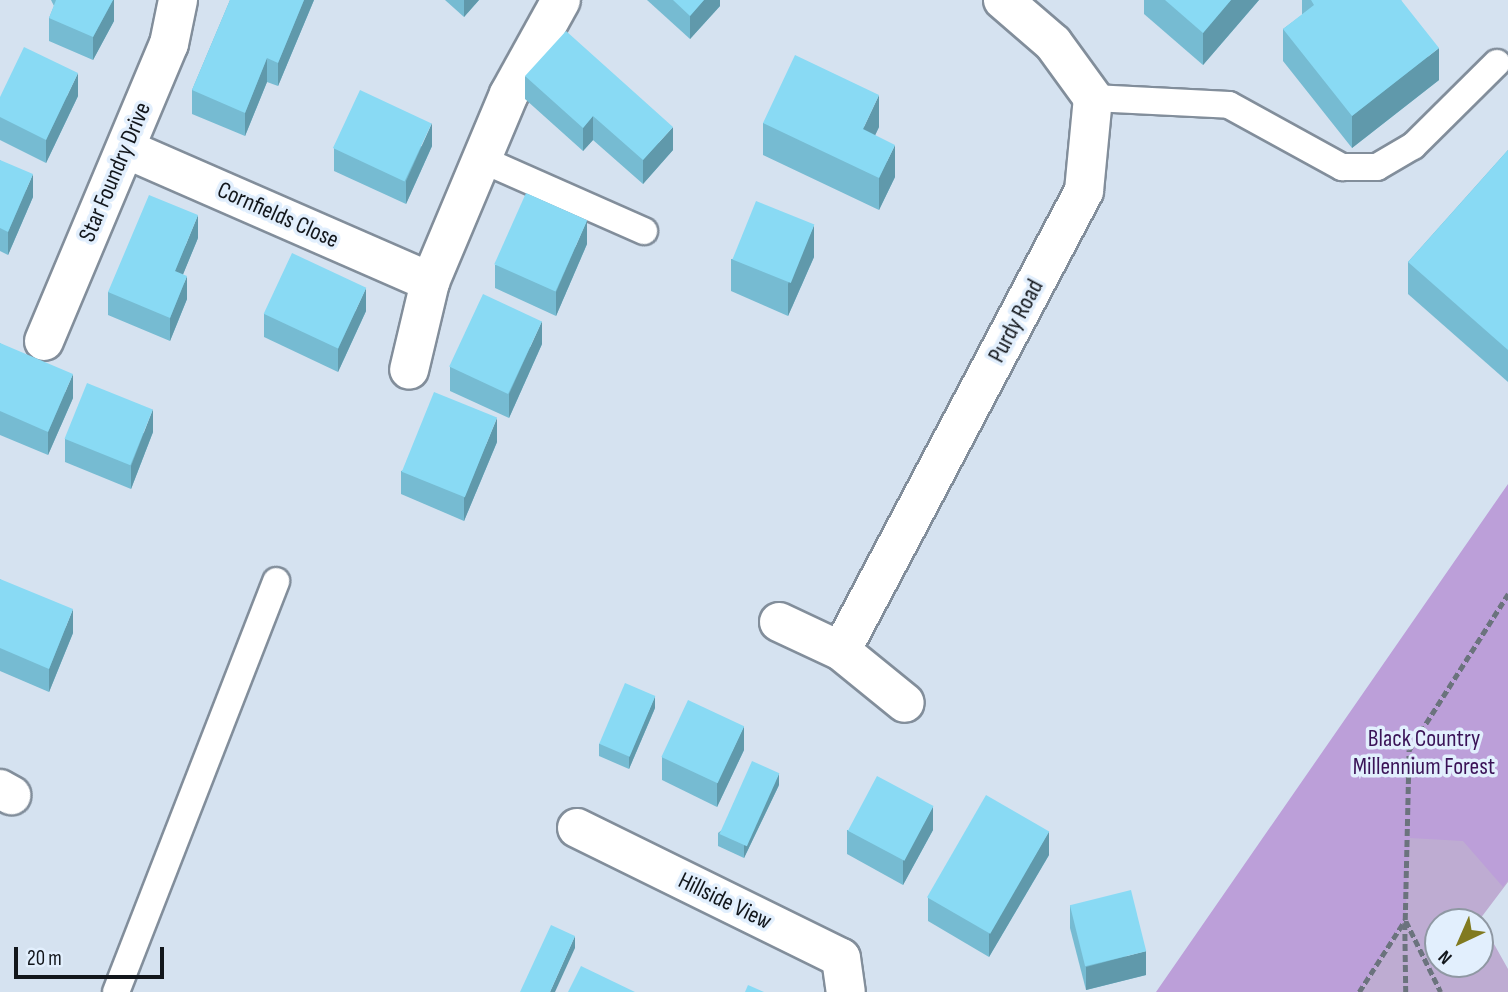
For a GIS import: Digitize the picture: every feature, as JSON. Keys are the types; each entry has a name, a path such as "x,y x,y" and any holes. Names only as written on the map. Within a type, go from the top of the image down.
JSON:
{"street":[{"name":"Star Foundry Drive","path":"44,341 169,44 178,0"},
{"path":"409,370 430,282 509,94 561,0"},
{"path":"1003,0 1053,43 1093,98"},
{"name":"Purdy Road","path":"841,651 1084,191 1093,98"},
{"name":"Cornfields Close","path":"126,149 430,282"},
{"path":"779,622 841,651 905,703"},
{"name":"Hillside View","path":"577,828 842,958 846,992"}],"lane":[{"path":"1093,98 1229,105 1342,167 1377,167 1413,146 1497,63"},
{"path":"483,160 644,231"},
{"path":"116,992 276,581"}],"path":[{"path":"1406,992 1409,750 1508,594"},
{"path":"1359,992 1405,920"},
{"path":"1405,920 1441,992"}],"green space":[{"name":"Black Country Millennium Forest","path":"1508,484 1508,880 1503,887 1463,841 1410,838 1405,920 1359,992 1156,992"},
{"name":"Black Country Millennium Forest","path":"1508,502 1508,882 1488,908 1424,908 1424,978 1494,978 1494,944 1508,969 1508,992 1185,992"}],"building":[{"path":"56,0 113,0 93,37 49,18"},
{"path":"230,0 304,0 278,63 267,58 245,113 192,90"},
{"path":"673,0 704,0 690,16"},
{"path":"1165,0 1231,0 1203,33"},
{"path":"1311,0 1401,0 1439,48 1352,116 1283,29 1314,5"},
{"path":"566,31 673,127 643,160 593,116 583,128 525,76"},
{"path":"24,47 78,73 46,140 0,117 0,97"},
{"path":"795,55 879,95 863,129 895,145 879,178 763,123"},
{"path":"360,90 432,123 405,181 333,148"},
{"path":"1508,150 1508,350 1408,262"},
{"path":"0,160 33,174 8,232 0,228"},
{"path":"526,193 587,220 555,292 494,264"},
{"path":"149,195 198,215 175,271 187,276 170,318 108,292"},
{"path":"756,201 814,225 791,283 732,259"},
{"path":"292,253 366,288 338,348 264,314"},
{"path":"483,294 542,321 508,394 449,367"},
{"path":"0,343 73,374 48,432 0,411"},
{"path":"87,383 153,410 130,465 65,439"},
{"path":"434,392 497,417 465,497 402,472"},
{"path":"0,579 73,609 49,669 0,648"},
{"path":"625,683 655,696 630,757 599,744"},
{"path":"688,700 744,726 718,783 661,757"},
{"path":"752,761 779,773 747,846 719,834"},
{"path":"877,776 934,806 904,861 848,831"},
{"path":"986,795 1049,831 990,934 927,897"},
{"path":"1131,890 1146,951 1085,966 1070,905"},
{"path":"551,925 575,936 550,992 520,992"},
{"path":"581,966 635,992 568,992"},
{"path":"748,985 764,992 745,992"}]}
